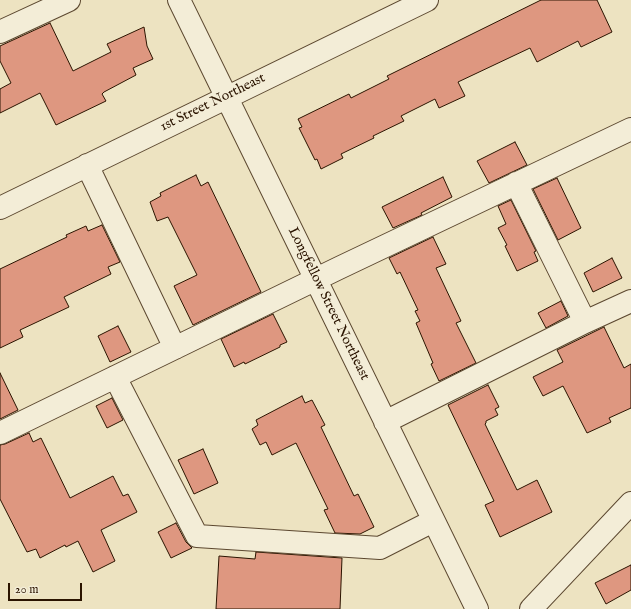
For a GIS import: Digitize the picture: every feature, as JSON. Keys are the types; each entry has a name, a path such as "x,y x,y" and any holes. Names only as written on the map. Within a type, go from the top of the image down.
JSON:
{"street":[{"path":"0,32 69,0"},
{"name":"Longfellow Street Northeast","path":"179,0 477,609"},
{"name":"1st Street Northeast","path":"0,208 427,0"},
{"path":"0,433 315,279 631,129"},
{"path":"86,165 175,348"},
{"path":"516,183 585,322"},
{"path":"385,422 585,322 631,301"},
{"path":"115,377 197,536 380,548 434,521"},
{"path":"531,609 631,503"}],"building":[{"path":"541,0 597,0 612,32 581,47 578,41 537,62 530,48 458,82 465,96 439,108 435,99 401,116 404,121 341,154 343,158 321,169 317,159 315,160 299,128 302,127 298,119 349,94 351,98 389,79 387,76"},
{"path":"50,23 73,71 111,52 107,44 144,27 147,46 153,59 133,68 136,75 104,92 102,94 106,101 56,125 40,93 0,113 0,89 11,83 0,61 0,46"},
{"path":"515,142 527,165 489,183 477,161"},
{"path":"196,175 201,186 208,182 261,292 193,325 174,286 197,275 168,217 157,221 150,202 161,196 160,193"},
{"path":"443,177 452,197 421,213 422,215 393,228 382,207"},
{"path":"557,178 581,228 558,240 533,189"},
{"path":"511,200 536,251 534,252 538,261 517,271 505,246 507,245 498,228 506,224 498,206"},
{"path":"102,225 120,262 108,267 111,274 64,297 69,307 20,330 23,337 0,348 0,269 67,237 66,235 86,226 88,231"},
{"path":"433,237 446,264 436,268 461,321 456,323 476,363 439,381 416,323 420,321 415,311 418,310 400,272 397,274 389,258"},
{"path":"612,258 622,278 593,292 584,273"},
{"path":"561,301 568,316 546,328 538,313"},
{"path":"273,314 287,342 245,364 244,362 234,367 221,339"},
{"path":"118,326 131,352 110,362 98,336"},
{"path":"604,327 624,368 631,364 631,408 609,418 611,422 587,433 563,386 543,396 533,377 563,362 557,350"},
{"path":"0,373 18,410 0,419"},
{"path":"488,385 499,407 495,409 498,415 486,421 485,424 517,490 537,480 552,512 500,537 485,505 494,501 448,405"},
{"path":"302,396 305,403 312,400 325,425 321,427 354,496 358,494 374,527 360,534 335,533 324,510 328,509 296,443 272,455 266,442 260,445 252,429 258,425 256,420"},
{"path":"112,398 123,420 107,428 96,406"},
{"path":"29,433 33,442 41,438 70,498 113,476 123,496 128,494 137,512 101,530 115,561 93,572 78,541 66,547 65,545 40,558 36,549 27,552 0,499 0,445"},
{"path":"203,449 218,483 194,494 178,460"},
{"path":"176,523 186,542 192,548 171,558 158,532"},
{"path":"256,552 342,558 340,609 216,609 219,556 255,559"},
{"path":"631,565 631,590 606,604 595,583"}]}
